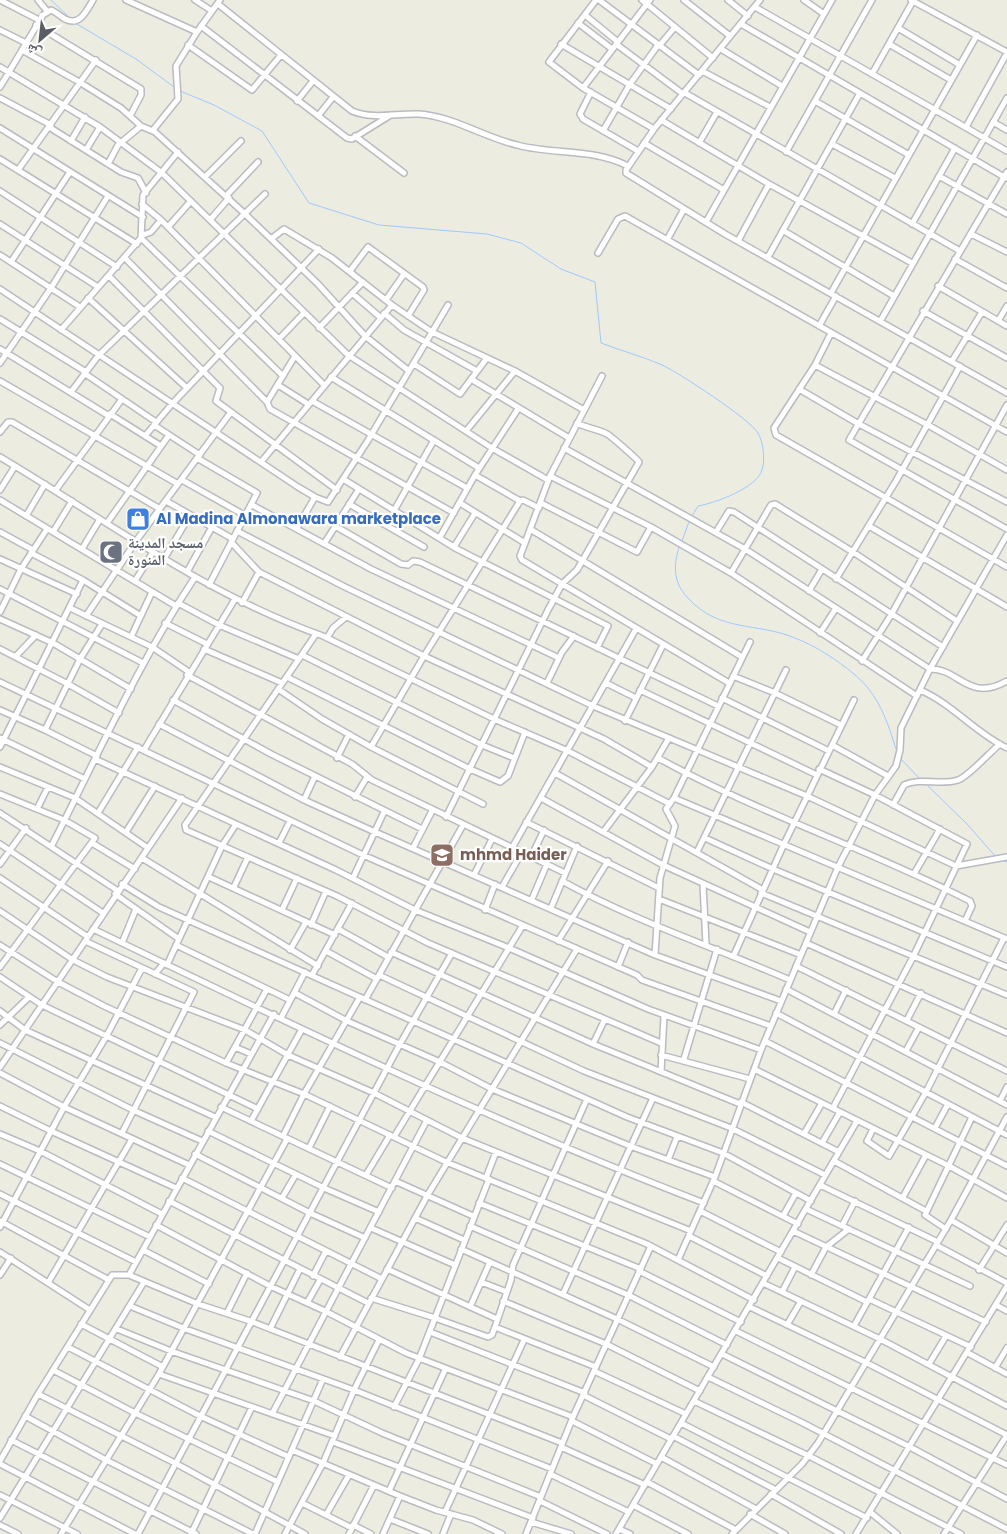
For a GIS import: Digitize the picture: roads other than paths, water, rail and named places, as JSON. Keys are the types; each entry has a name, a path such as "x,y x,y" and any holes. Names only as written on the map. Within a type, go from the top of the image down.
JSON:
{"street":[{"path":"0,0 39,20"},
{"path":"38,0 47,11"},
{"path":"0,87 39,20 47,11 51,10 67,20 75,21 82,17 93,0"},
{"path":"126,0 197,32"},
{"path":"195,0 212,11"},
{"path":"654,129 583,88 549,62 561,44 598,0 659,46 701,73 770,107"},
{"path":"642,0 649,2 675,27 713,58"},
{"path":"684,0 730,36"},
{"path":"728,0 748,16"},
{"path":"760,0 661,120 625,172 627,175 738,241 1007,393"},
{"path":"804,0 824,14"},
{"path":"706,222 832,0"},
{"path":"786,152 872,0"},
{"path":"872,74 912,1 977,34 1007,53 966,127"},
{"path":"153,130 178,99 176,66 188,45 219,2 313,81 355,112 372,116 419,114 451,120 514,145 545,151 598,154 610,157 628,166"},
{"path":"583,88 649,2"},
{"path":"755,7 1007,151"},
{"path":"584,15 615,45"},
{"path":"578,23 615,45 684,94 960,251"},
{"path":"741,24 1006,176 938,286 849,437 850,441 1007,529"},
{"path":"36,25 96,60 142,91 130,116"},
{"path":"201,26 347,138 355,136 391,115"},
{"path":"603,131 630,84 675,27"},
{"path":"898,28 960,65"},
{"path":"0,30 26,43"},
{"path":"831,293 977,34"},
{"path":"561,44 671,109"},
{"path":"889,44 951,80"},
{"path":"188,45 251,89 255,88 281,55"},
{"path":"721,49 782,86"},
{"path":"22,50 81,83 130,116 141,126 153,130 301,268 365,336 409,371"},
{"path":"18,170 96,60"},
{"path":"0,67 85,117 122,142 162,173 348,355 492,448 549,478 614,508 731,574 917,696"},
{"path":"297,100 313,81"},
{"path":"591,92 580,114 581,117 638,151"},
{"path":"768,258 860,93"},
{"path":"318,116 333,97"},
{"path":"0,98 50,126 108,164 138,178 146,193"},
{"path":"880,320 1007,98"},
{"path":"815,101 909,155"},
{"path":"699,143 717,112"},
{"path":"71,141 85,117"},
{"path":"661,120 769,184 912,263"},
{"path":"993,122 1007,130"},
{"path":"108,164 122,142 141,126"},
{"path":"86,150 100,127"},
{"path":"0,128 143,217"},
{"path":"355,136 404,173"},
{"path":"205,177 241,141"},
{"path":"644,143 724,190"},
{"path":"832,144 896,178"},
{"path":"912,224 955,148"},
{"path":"178,152 142,198 142,237 283,376"},
{"path":"0,159 137,244"},
{"path":"210,220 227,197 258,162"},
{"path":"11,262 70,172"},
{"path":"939,176 1007,214"},
{"path":"738,241 769,184"},
{"path":"0,191 117,267"},
{"path":"71,392 98,356 265,194"},
{"path":"0,364 35,313 108,196"},
{"path":"168,226 191,201"},
{"path":"142,204 168,226 324,385"},
{"path":"667,240 684,209"},
{"path":"598,252 618,219 622,216 1007,432"},
{"path":"61,330 142,237 151,232 161,220"},
{"path":"0,224 98,288"},
{"path":"270,239 282,229 319,249 392,305 432,332 514,371 584,410"},
{"path":"784,231 894,296"},
{"path":"971,234 1007,252"},
{"path":"350,271 368,247 424,289 408,316"},
{"path":"145,436 171,405 319,249"},
{"path":"0,255 80,307"},
{"path":"125,258 267,402 270,409 358,457 454,513"},
{"path":"955,259 1007,288"},
{"path":"386,300 404,274"},
{"path":"109,276 221,389 216,401 337,490"},
{"path":"320,328 363,282"},
{"path":"938,286 1007,326"},
{"path":"0,289 171,405 315,498 330,501 386,411 448,305"},
{"path":"352,293 399,327 477,371"},
{"path":"819,326 836,296"},
{"path":"88,298 187,388"},
{"path":"261,462 348,355 392,305"},
{"path":"998,321 1007,306"},
{"path":"923,311 1007,358"},
{"path":"952,361 982,312"},
{"path":"279,339 304,313"},
{"path":"0,319 85,373 199,456 256,491 257,496 209,585"},
{"path":"831,334 800,389 774,428 776,435 1007,567"},
{"path":"0,349 161,446"},
{"path":"267,402 296,356"},
{"path":"414,364 459,394 472,380 486,358"},
{"path":"814,365 928,425 1007,470"},
{"path":"836,579 903,469 960,366"},
{"path":"466,431 514,371"},
{"path":"602,376 549,478 520,558 729,683"},
{"path":"331,377 480,468"},
{"path":"472,380 569,438"},
{"path":"0,381 146,466 246,516"},
{"path":"278,385 372,433 467,488"},
{"path":"800,389 857,423 1007,502"},
{"path":"55,491 122,399"},
{"path":"862,661 891,614 1007,405"},
{"path":"440,537 467,488 518,409"},
{"path":"86,616 116,570 231,412"},
{"path":"0,432 2,424 12,422 160,509"},
{"path":"446,817 554,598 562,584 576,572 639,462 637,458 606,433 577,423"},
{"path":"107,523 169,435"},
{"path":"395,509 434,440"},
{"path":"564,448 745,549 930,670 941,670 958,681 985,689 1007,681"},
{"path":"0,457 164,559 235,599 299,628 327,638 494,719 568,751 670,804"},
{"path":"0,490 15,466"},
{"path":"475,475 520,501 540,505 637,552 651,528"},
{"path":"343,479 481,562 608,626"},
{"path":"26,516 45,484"},
{"path":"324,544 359,489"},
{"path":"297,528 315,498"},
{"path":"0,500 152,592 177,605 301,657 397,702 482,745 514,758"},
{"path":"53,532 72,501"},
{"path":"166,501 232,540 259,572 424,656 623,748 652,767"},
{"path":"372,747 424,656 520,501"},
{"path":"460,503 524,543"},
{"path":"349,504 424,547"},
{"path":"731,574 771,505 775,504 853,552 957,621"},
{"path":"252,506 297,528 371,569 559,658"},
{"path":"716,532 731,511 943,647"},
{"path":"454,547 475,513"},
{"path":"164,559 190,515"},
{"path":"82,549 100,519"},
{"path":"335,526 401,564 408,565 416,560 718,706"},
{"path":"869,526 1007,607"},
{"path":"187,572 212,527"},
{"path":"0,612 21,569 47,528"},
{"path":"530,528 584,559 742,657"},
{"path":"237,531 592,706 807,796 956,866 1007,857"},
{"path":"0,532 141,616"},
{"path":"678,1260 714,1179 761,1050 838,867 874,795 899,758 900,728 957,621 1007,535"},
{"path":"135,581 153,552"},
{"path":"0,560 77,594"},
{"path":"808,591 822,569"},
{"path":"242,602 259,572"},
{"path":"52,845 143,663 165,623 195,577"},
{"path":"0,747 2,739 53,643 83,580"},
{"path":"0,589 64,620 143,663"},
{"path":"130,637 152,592"},
{"path":"144,750 188,673 235,599"},
{"path":"70,608 152,647 188,673 337,758 352,764 367,777 432,811 565,873"},
{"path":"820,633 836,608"},
{"path":"597,648 614,615"},
{"path":"327,638 333,628 346,617"},
{"path":"0,619 53,643 131,689"},
{"path":"165,623 205,646 282,683"},
{"path":"45,730 80,659 102,624"},
{"path":"512,848 636,629"},
{"path":"316,634 198,806 185,828 326,891 452,953 661,1043"},
{"path":"16,656 36,635"},
{"path":"547,683 559,658 574,636"},
{"path":"655,955 659,888 674,826 666,809 674,798 750,642"},
{"path":"625,721 663,645"},
{"path":"0,649 40,668 118,713"},
{"path":"697,852 786,670"},
{"path":"733,676 775,693 841,725"},
{"path":"287,677 470,770 500,782 508,776 525,732"},
{"path":"0,682 56,707 290,822 429,886 637,975 642,980 771,1026"},
{"path":"606,683 636,698"},
{"path":"278,689 372,747 458,793 483,804"},
{"path":"640,690 751,742 874,795 967,844 944,888 913,957 898,982 833,1108"},
{"path":"920,690 939,699 1007,748"},
{"path":"722,698 888,776"},
{"path":"173,700 355,797 422,830"},
{"path":"734,956 754,907 854,700"},
{"path":"0,710 45,730 96,758 353,878 415,910 510,948 664,1016 761,1050"},
{"path":"159,724 304,800 375,832 532,899 655,955 781,1001"},
{"path":"337,758 349,734"},
{"path":"604,831 652,767 669,738"},
{"path":"2,739 85,779"},
{"path":"892,804 904,785 917,782 936,783 958,780 1000,744"},
{"path":"98,813 138,747"},
{"path":"658,758 727,792 849,844 944,888 972,904 965,921"},
{"path":"0,767 75,798 148,848"},
{"path":"555,773 697,852 762,892 816,918 1007,995"},
{"path":"304,800 315,776"},
{"path":"355,797 367,777"},
{"path":"126,832 155,786"},
{"path":"37,809 48,787"},
{"path":"0,794 64,820 94,837 78,863 0,967"},
{"path":"0,1067 122,884 142,858 182,798"},
{"path":"541,798 604,831 664,866 810,932"},
{"path":"674,798 1005,939 991,960 926,1092 899,1142 888,1156 867,1141 873,1129"},
{"path":"413,848 432,811"},
{"path":"353,878 384,812"},
{"path":"0,813 78,863 178,942 290,1000"},
{"path":"279,843 290,822"},
{"path":"526,822 608,861 659,888"},
{"path":"155,974 165,964 178,942 222,846 236,824"},
{"path":"61,1534 163,1367 275,1163 304,1094 347,1020 378,977 463,825"},
{"path":"0,864 26,828"},
{"path":"914,874 940,829"},
{"path":"531,856 544,830"},
{"path":"705,838 772,869 1007,967"},
{"path":"474,875 492,839"},
{"path":"92,843 134,869"},
{"path":"0,844 103,913"},
{"path":"551,908 577,846"},
{"path":"502,887 522,852"},
{"path":"234,887 248,857"},
{"path":"142,858 318,966"},
{"path":"558,941 608,861"},
{"path":"532,899 547,864"},
{"path":"0,878 87,939 142,968 194,992 135,1111 122,1133"},
{"path":"208,878 234,887 335,935"},
{"path":"282,910 298,878"},
{"path":"562,880 587,894 658,926 706,944 790,980"},
{"path":"122,884 159,907 306,972 412,1022 641,1123 723,1153 811,1201"},
{"path":"485,910 496,884"},
{"path":"703,884 703,915 706,944"},
{"path":"290,950 309,924 326,891"},
{"path":"659,899 800,955"},
{"path":"312,975 352,904"},
{"path":"122,943 136,908"},
{"path":"0,911 73,960 130,988 245,1030 288,1055 374,1092 462,1138 608,1197 690,1233 767,1276"},
{"path":"366,1175 410,1111 523,925"},
{"path":"93,929 258,1006 332,1045 387,1068 478,1111 564,1148 704,1203"},
{"path":"338,929 593,1044 741,1103 839,1152"},
{"path":"618,967 628,942"},
{"path":"806,943 898,982 1007,1033"},
{"path":"0,945 58,982 226,1063 304,1094 446,1162 651,1246 754,1300"},
{"path":"340,1357 446,1162 577,949"},
{"path":"684,1059 717,949"},
{"path":"326,950 378,977 468,1016 568,1064 731,1128 825,1176"},
{"path":"452,953 400,1044 324,1188 250,1321 136,1534 25,1478 0,1462 52,1370 109,1280 115,1274 129,1275 198,1304 250,1321 490,1415 561,1445 646,1483 734,1532 770,1494 789,1478 809,1456 824,1434 946,1229 1007,1117"},
{"path":"796,966 907,1020 949,1044 1007,1071"},
{"path":"109,1280 1,1223 64,1107 106,1037 142,968"},
{"path":"281,1018 306,972"},
{"path":"0,977 42,1005 106,1037 160,1060 258,1109"},
{"path":"226,1063 267,989"},
{"path":"786,989 938,1067 1007,1105"},
{"path":"834,1014 846,990"},
{"path":"295,993 492,1089 714,1179 798,1224"},
{"path":"907,1020 921,993"},
{"path":"0,1025 29,997"},
{"path":"0,1011 26,1030 215,1117"},
{"path":"776,1013 1007,1135"},
{"path":"129,1275 227,1095 274,1014"},
{"path":"661,1072 660,1055 664,1016"},
{"path":"593,1044 605,1019"},
{"path":"906,1051 919,1027"},
{"path":"251,1121 302,1029"},
{"path":"765,1041 1007,1166"},
{"path":"0,1043 135,1111 202,1141"},
{"path":"235,1047 251,1054"},
{"path":"660,1055 684,1059 750,1079"},
{"path":"754,1069 949,1166 1007,1198"},
{"path":"0,1073 64,1107 189,1165"},
{"path":"1000,1101 1007,1087"},
{"path":"562,1294 654,1098"},
{"path":"169,1201 337,1288 369,1301 435,1318 488,1338 492,1335 495,1327 520,1248 587,1099"},
{"path":"804,1134 822,1103"},
{"path":"935,1128 948,1104"},
{"path":"0,1106 51,1132 176,1188"},
{"path":"309,1148 330,1106"},
{"path":"221,1107 392,1188"},
{"path":"822,1143 840,1112"},
{"path":"946,1229 927,1218 926,1211 972,1117"},
{"path":"272,1414 337,1288 428,1120"},
{"path":"616,1534 857,1121"},
{"path":"208,1131 324,1188 379,1212"},
{"path":"0,1134 40,1151 162,1214"},
{"path":"668,1160 677,1137"},
{"path":"48,1283 132,1139"},
{"path":"394,1407 419,1359 430,1332 496,1152"},
{"path":"195,1154 310,1213 365,1238"},
{"path":"903,1197 926,1155"},
{"path":"834,1161 926,1211"},
{"path":"0,1164 150,1237"},
{"path":"282,1198 296,1174"},
{"path":"182,1178 382,1279"},
{"path":"395,1181 473,1216"},
{"path":"820,1185 909,1227 1007,1285 968,1353 856,1534"},
{"path":"783,1216 796,1193"},
{"path":"0,1194 136,1262"},
{"path":"842,1226 855,1201"},
{"path":"479,1202 640,1270 741,1322"},
{"path":"806,1209 970,1286"},
{"path":"700,1211 781,1252"},
{"path":"415,1218 464,1240"},
{"path":"951,1220 1007,1253"},
{"path":"156,1225 270,1286 325,1311 379,1340 444,1370 501,1390 573,1419 657,1464"},
{"path":"979,1270 1007,1225"},
{"path":"470,1226 628,1295 727,1344"},
{"path":"854,1326 909,1227"},
{"path":"371,1228 455,1265"},
{"path":"811,1275 826,1248 848,1228"},
{"path":"793,1231 986,1322"},
{"path":"526,1534 561,1445 651,1246"},
{"path":"461,1249 617,1319 714,1367"},
{"path":"143,1250 208,1284"},
{"path":"313,1276 326,1251"},
{"path":"0,1252 90,1310"},
{"path":"0,1274 11,1258"},
{"path":"778,1258 971,1348"},
{"path":"470,1307 490,1262"},
{"path":"782,1292 795,1267"},
{"path":"387,1269 497,1319"},
{"path":"270,1329 300,1270"},
{"path":"226,1313 247,1273"},
{"path":"307,1303 320,1280"},
{"path":"0,1518 144,1282"},
{"path":"481,1282 507,1292"},
{"path":"763,1283 880,1339 1007,1406"},
{"path":"503,1301 606,1344 700,1391"},
{"path":"787,1325 801,1301"},
{"path":"996,1305 1007,1311"},
{"path":"130,1306 183,1328 354,1390 478,1441 551,1472 629,1512"},
{"path":"750,1307 866,1363 1007,1435 944,1534"},
{"path":"81,1324 163,1367"},
{"path":"495,1327 595,1369 686,1414"},
{"path":"117,1328 172,1351 314,1401 541,1499 607,1534"},
{"path":"736,1331 1007,1465"},
{"path":"430,1332 584,1394 776,1490"},
{"path":"929,1364 946,1336"},
{"path":"285,1534 323,1463 354,1390 379,1340"},
{"path":"443,1534 455,1490 465,1466 524,1340"},
{"path":"68,1347 149,1391 288,1457"},
{"path":"995,1368 1007,1348"},
{"path":"968,1353 1007,1374"},
{"path":"722,1354 910,1446 1007,1499"},
{"path":"52,1370 227,1459 278,1482"},
{"path":"388,1491 444,1370"},
{"path":"159,1374 335,1436"},
{"path":"708,1377 824,1434 1007,1529"},
{"path":"25,1416 106,1460 254,1534 323,1379"},
{"path":"38,1394 175,1463 306,1534"},
{"path":"694,1401 809,1456 960,1534"},
{"path":"11,1440 193,1533 202,1508 252,1407"},
{"path":"681,1423 789,1478 868,1515 898,1534"},
{"path":"333,1442 571,1534"},
{"path":"292,1450 400,1496 473,1520 502,1534"},
{"path":"661,1457 756,1509"},
{"path":"326,1515 349,1475"},
{"path":"349,1534 374,1485"},
{"path":"770,1494 841,1534"},
{"path":"0,1495 77,1534"},
{"path":"383,1534 400,1496"},
{"path":"302,1503 371,1534"},
{"path":"633,1505 688,1534"},
{"path":"750,1514 785,1534"},
{"path":"390,1519 428,1534"},
{"path":"0,1525 18,1534"},
{"path":"619,1528 630,1534"}],"waterway":[{"path":"51,0 70,18"},
{"path":"75,23 136,59 174,87"},
{"path":"180,91 214,105 262,131 309,203 379,225 487,234 521,243 561,269 595,282 601,343 670,369 698,386 742,418 753,427 760,437 763,447 763,462 759,477 734,494 698,506 692,516"},
{"path":"682,541 690,519"},
{"path":"680,545 675,566 679,585 687,597 699,608 725,622 781,633 795,638 818,649 841,664 863,682 876,700 886,719 897,752"},
{"path":"900,758 921,780"},
{"path":"926,784 967,824 996,857"},
{"path":"1002,860 1007,862"}],"place":[{"name":"Al Madina Almonawara marketplace","path":"138,519"},
{"name":"مسجد المدينة المنورة","path":"111,552"},
{"name":"mhmd Haider","path":"442,855"}]}
